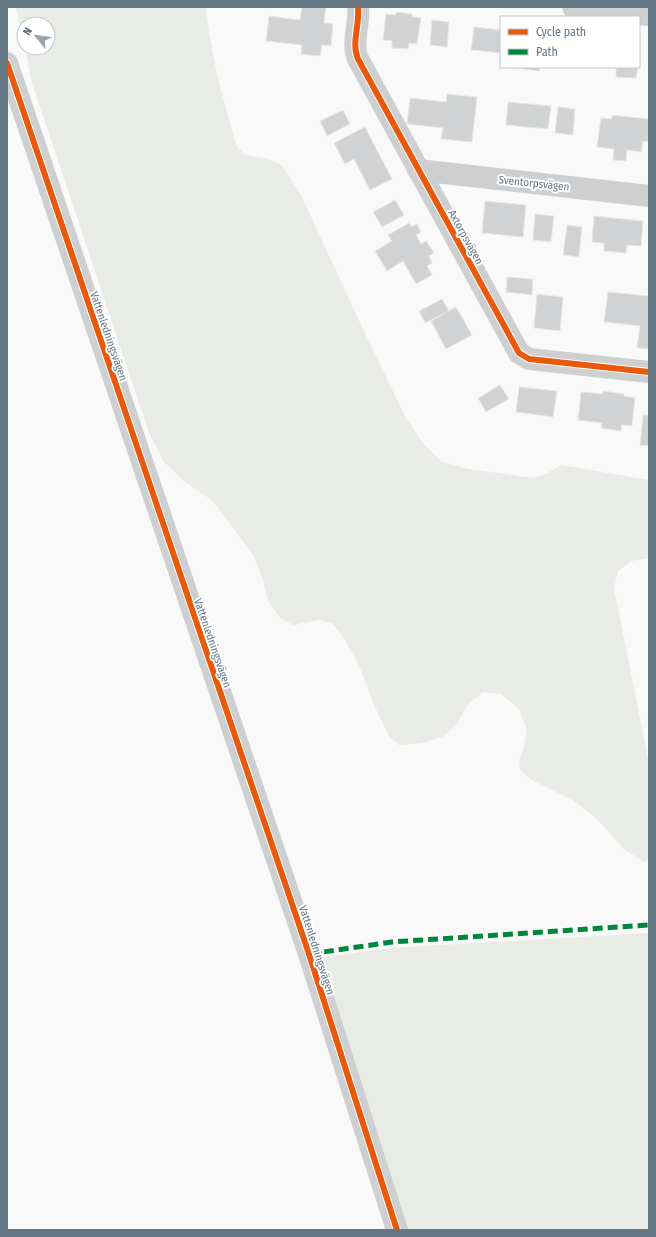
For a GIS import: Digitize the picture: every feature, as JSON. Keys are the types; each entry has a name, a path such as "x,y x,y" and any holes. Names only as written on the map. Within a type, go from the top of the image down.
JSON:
{"street":[{"name":"Axtorpsvägen","path":"358,7 359,15 355,52 519,353 529,359 649,372"},
{"path":"573,7 649,15"},
{"name":"Vattenledningsvägen","path":"7,63 306,946 397,1230"},
{"name":"Sventorpsvägen","path":"418,170 649,196"}],"shaded area":[{"path":"16,7 206,7 217,75 236,145 245,155 268,159 282,165 301,195 406,418 423,443 442,462 468,469 533,478 546,474 561,465 649,480 649,558 631,561 618,571 614,588 649,763 649,860 644,862 624,849 596,818 574,801 532,780 520,770 519,760 524,747 527,730 519,709 501,694 483,692 467,705 456,726 442,737 422,743 399,745 389,736 374,705 359,665 344,638 332,623 319,620 293,625 280,618 268,601 263,580 253,555 213,501 184,481 164,462 149,433 32,83 27,56 56,56 56,16 18,16"},
{"path":"649,933 649,1230 406,1230 317,958 390,948"}],"building":[{"path":"302,7 326,7 324,23 333,24 331,46 322,45 320,56 301,54 302,45 266,41 269,16 300,20"},
{"path":"396,12 412,14 412,17 421,18 417,44 409,43 408,49 392,48 392,41 383,40 386,14 396,15"},
{"path":"432,20 449,22 447,47 430,45"},
{"path":"474,27 500,30 500,53 471,50"},
{"path":"516,68 540,68 539,71"},
{"path":"616,68 638,68 636,78 616,77"},
{"path":"447,94 477,97 472,142 441,139 443,128 407,124 410,98 446,102"},
{"path":"508,102 551,106 548,129 506,125"},
{"path":"558,107 575,109 573,135 555,133"},
{"path":"343,110 350,124 327,136 320,121"},
{"path":"612,115 649,119 648,142 643,141 641,152 627,150 626,161 613,160 614,149 597,147 601,118 612,119"},
{"path":"365,127 392,179 370,190 354,159 345,164 334,143"},
{"path":"395,200 404,215 382,227 373,212"},
{"path":"485,201 526,205 523,237 482,233"},
{"path":"535,214 554,216 551,242 533,240"},
{"path":"594,216 643,221 641,246 627,245 626,253 604,251 604,243 592,242"},
{"path":"409,223 412,227 417,224 421,232 416,235 421,244 426,241 434,253 429,256 432,263 427,266 432,275 416,284 403,261 387,271 375,251 392,241 388,235"},
{"path":"567,225 582,227 579,257 563,255"},
{"path":"507,277 533,279 532,295 506,292"},
{"path":"608,292 649,296 649,349 637,348 640,326 604,322"},
{"path":"537,294 563,297 560,331 534,328"},
{"path":"442,299 449,311 425,323 419,311"},
{"path":"456,307 472,335 446,349 431,321"},
{"path":"500,385 509,399 486,412 478,398"},
{"path":"519,387 557,391 553,417 516,412"},
{"path":"603,391 624,394 624,396 635,398 632,426 622,425 621,431 601,428 602,423 578,420 581,392 603,394"},
{"path":"643,415 649,415 649,446 640,445"}],"marked path":[{"path":"309,954 392,942 649,925"}],"cycle path":[{"path":"358,7 355,40 358,59 519,353 529,359 649,372"},
{"path":"7,63 309,954 397,1230"}]}
